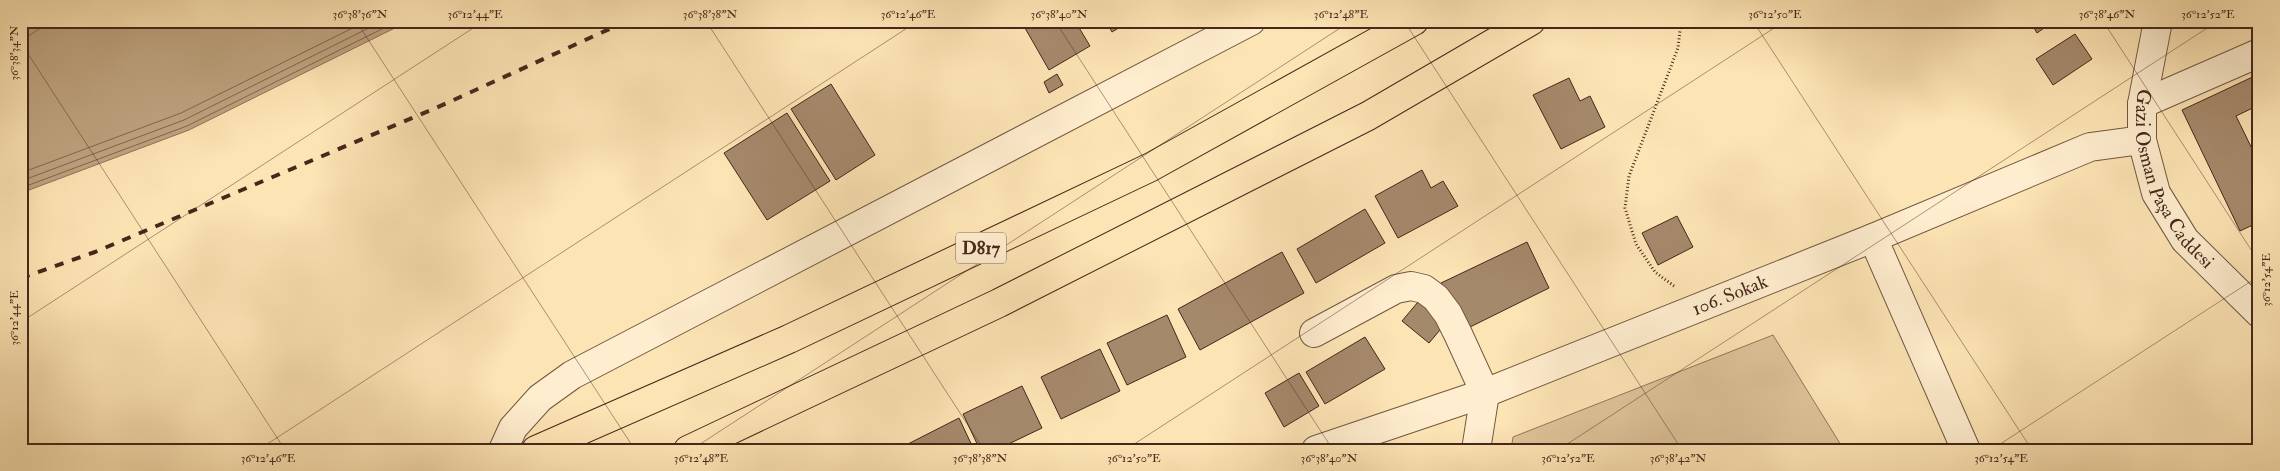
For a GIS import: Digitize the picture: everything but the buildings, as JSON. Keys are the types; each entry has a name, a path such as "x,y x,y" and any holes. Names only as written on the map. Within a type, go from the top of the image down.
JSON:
{"highway":[{"name":"D817","path":"536,450 789,339 1151,167 1414,21"},
{"path":"688,450 999,304 1368,116 1531,21"}],"street":[{"path":"504,450 513,428 540,398 572,375 1251,21"},
{"name":"Gazi Osman Paşa Caddesi","path":"2158,21 2142,104 2142,140 2156,193 2185,240 2259,313"},
{"path":"2142,104 2259,53"},
{"name":"106. Sokak","path":"1316,450 1484,393 1705,303 1873,238 2090,147 2142,140"},
{"path":"1873,238 1966,450"},
{"path":"1314,333 1396,289 1411,286 1424,289 1436,298 1448,314 1484,393 1476,450"}],"path":[{"path":"1681,22 1678,48 1629,176 1625,208 1636,244 1655,272 1675,287 1705,303"}],"shaded area":[{"path":"1773,335 1844,450 1511,450 1513,437"}],"water":[{"path":"21,21 409,21 189,130 21,193"}],"railway":[{"path":"21,278 95,252 436,108 627,21"}]}
